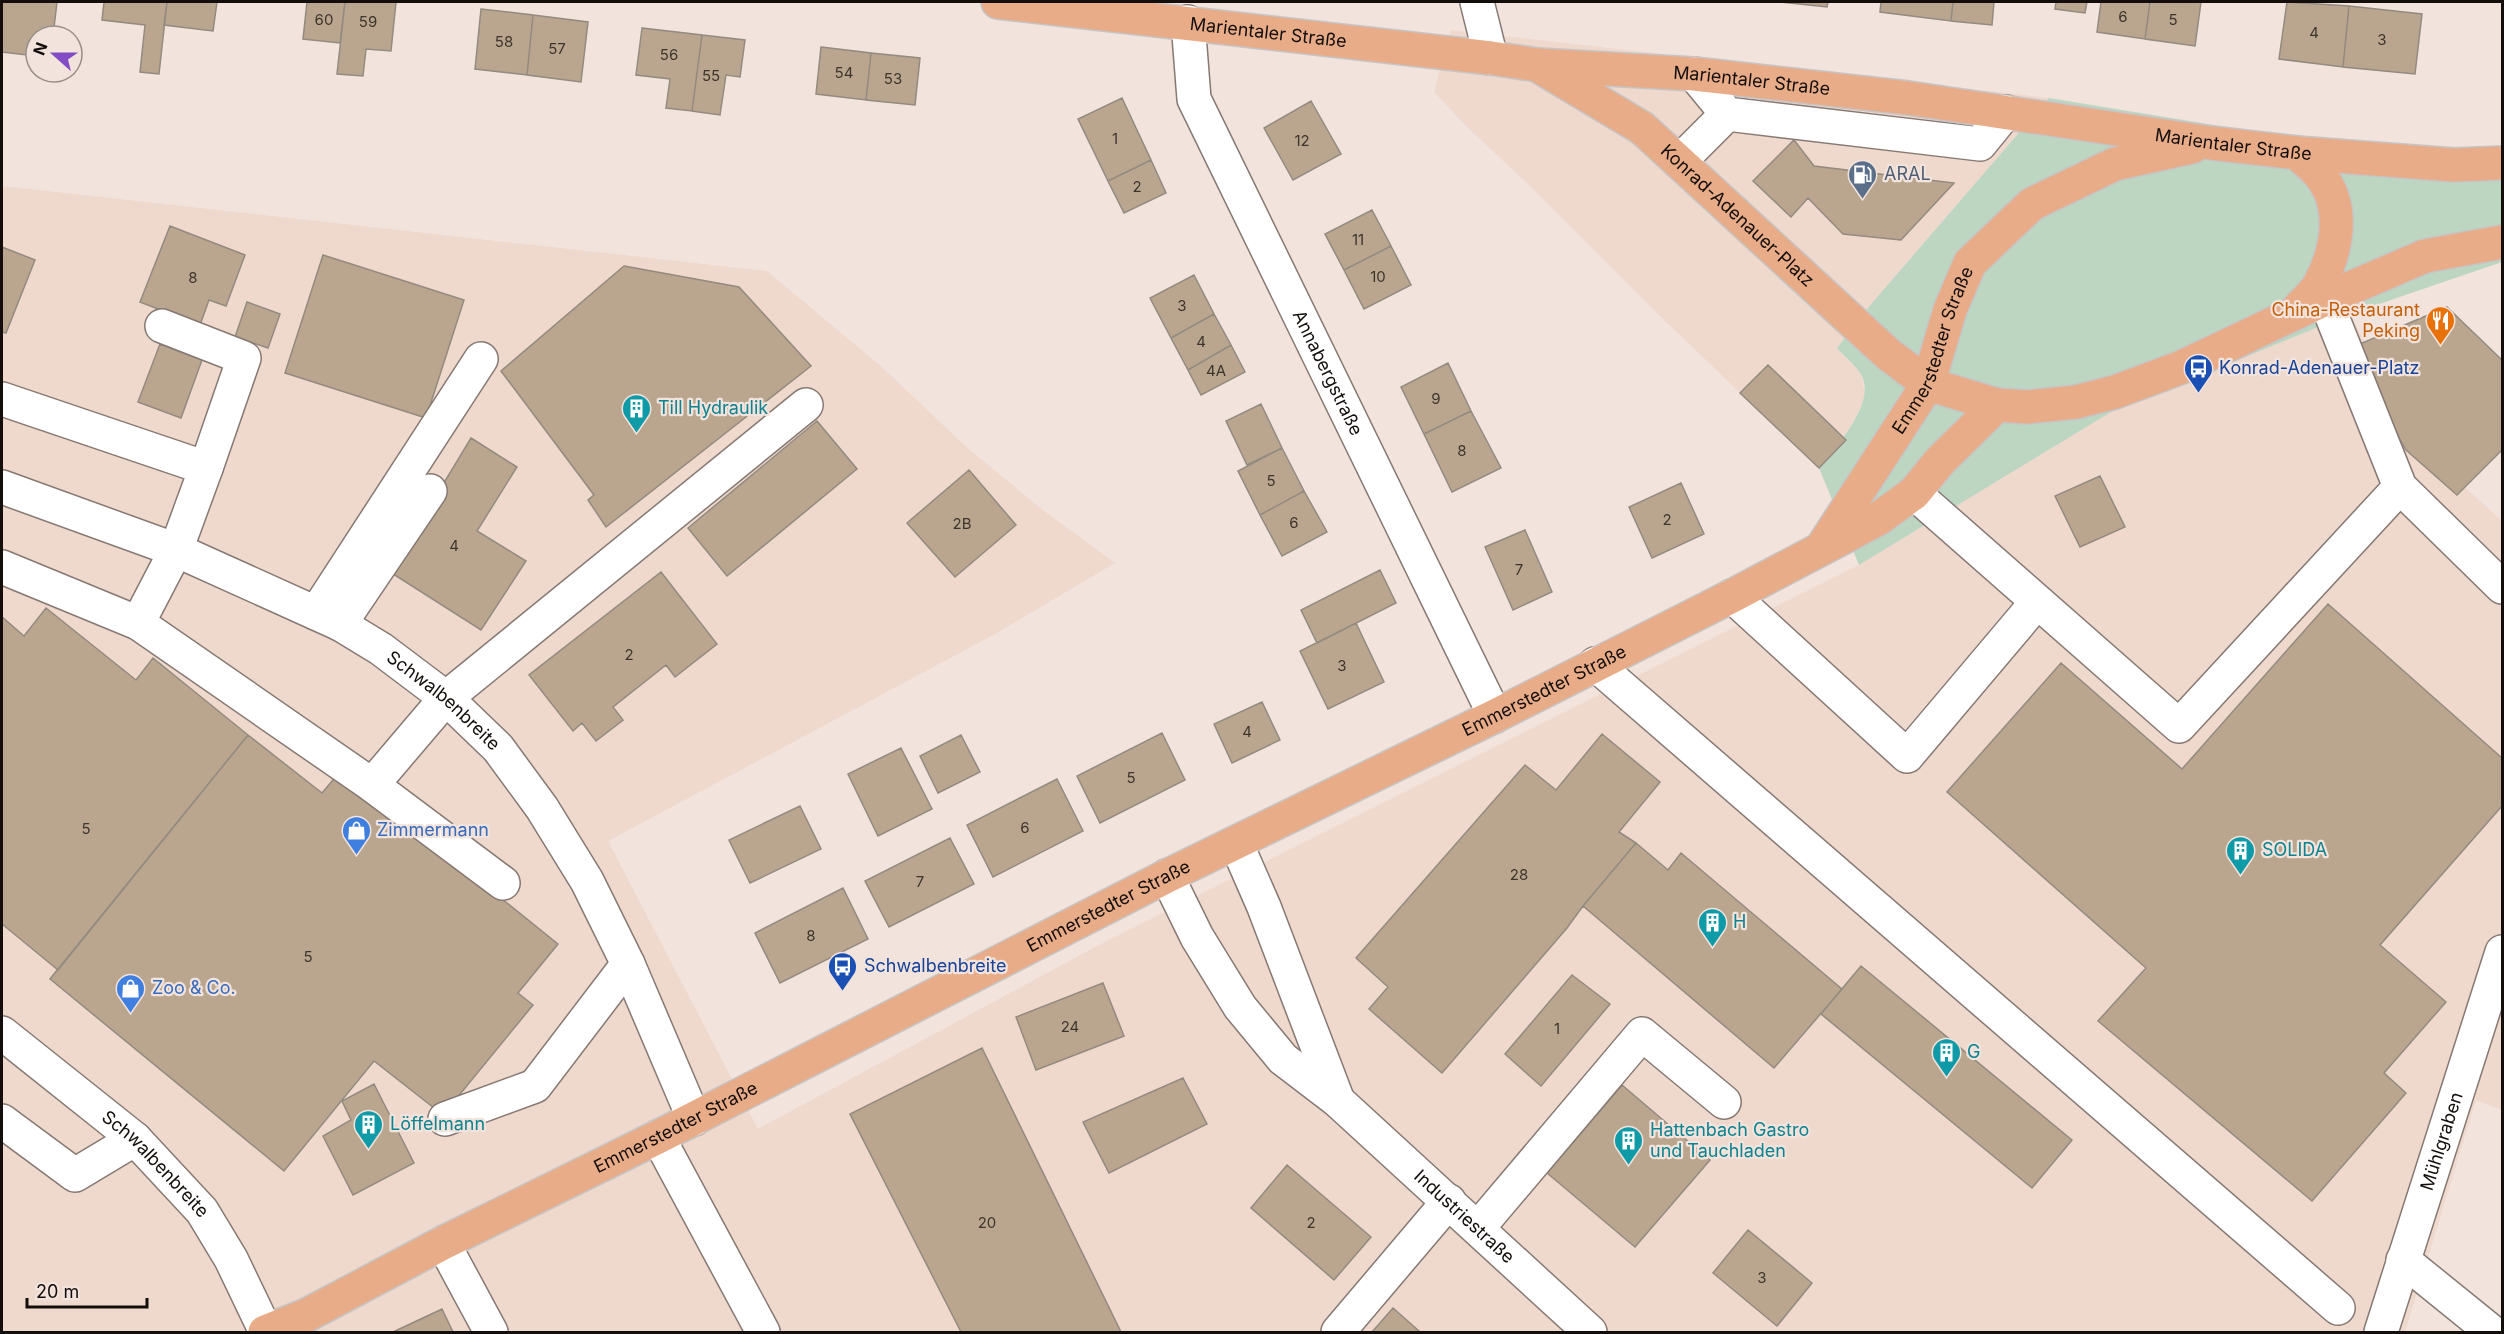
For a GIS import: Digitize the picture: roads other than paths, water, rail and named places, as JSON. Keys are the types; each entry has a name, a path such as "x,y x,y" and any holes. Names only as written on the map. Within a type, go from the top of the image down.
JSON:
{"main road":[{"name":"Marientaler Straße","path":"998,2 1188,22 1538,65 1694,74 1908,98 2211,143 2296,153 2454,165 2502,163"},
{"name":"Konrad-Adenauer-Platz","path":"1538,65 1642,128 1868,336 1928,384 1997,405 2027,407 2076,402 2115,392 2182,367 2325,299 2425,256 2502,242"},
{"name":"Emmerstedter Straße","path":"1823,547 1928,384 1950,310 1970,263 2032,204 2115,164 2211,143"},
{"path":"2291,317 2318,286 2331,259 2337,235 2334,201 2321,176 2296,153"},
{"name":"Emmerstedter Straße","path":"266,1332 311,1324 443,1243 694,1119 1167,876 1495,716 1878,519 1914,493 1940,460 1997,405"}],"street":[{"path":"1477,2 1491,58"},
{"name":"Annabergstraße","path":"1188,22 1194,99 1495,716"},
{"path":"1694,74 1727,114 1980,144 2006,112"},
{"path":"1680,161 1727,114"},
{"path":"2325,299 2400,487 2502,587"},
{"path":"138,622 176,550 244,358 162,326"},
{"path":"328,618 481,359"},
{"path":"2,399 206,468"},
{"path":"372,785 447,698 806,405"},
{"name":"Schwalbenbreite","path":"2,487 176,550 328,618 381,649 447,698 498,748 542,808 587,881 628,964 694,1119"},
{"path":"1914,493 2178,726 2400,487"},
{"path":"328,618 430,491"},
{"path":"2,567 138,622 372,785 503,883"},
{"path":"1732,596 1907,756 2037,602"},
{"path":"1595,664 2338,1308"},
{"name":"Industriestraße","path":"1236,843 1264,907 1338,1101"},
{"name":"Industriestraße","path":"1167,876 1197,937 1240,1007 1282,1059 1338,1101 1590,1332"},
{"name":"Mühlgraben","path":"2381,1332 2502,952"},
{"path":"445,1119 535,1086 628,964"},
{"name":"Schwalbenbreite","path":"2,1033 135,1139 202,1210 231,1259 266,1332"},
{"path":"1478,1228 1642,1034 1724,1101"},
{"path":"2,1121 75,1175 135,1139"},
{"path":"658,1137 764,1332"},
{"path":"1338,1332 1449,1201"},
{"path":"443,1243 491,1332"},
{"path":"2403,1260 2492,1332"}],"place":[{"name":"ARAL","path":"1863,200"},
{"name":"China-Restaurant Peking","path":"2441,346"},
{"name":"Konrad-Adenauer-Platz","path":"2198,394"},
{"name":"Till Hydraulik","path":"637,434"},
{"name":"Zimmermann","path":"356,856"},
{"name":"SOLIDA","path":"2241,876"},
{"name":"H","path":"1712,948"},
{"name":"Schwalbenbreite","path":"843,992"},
{"name":"Zoo & Co.","path":"131,1014"},
{"name":"G","path":"1946,1078"},
{"name":"Löffelmann","path":"369,1150"},
{"name":"Hattenbach Gastro und Tauchladen","path":"1629,1166"}]}
